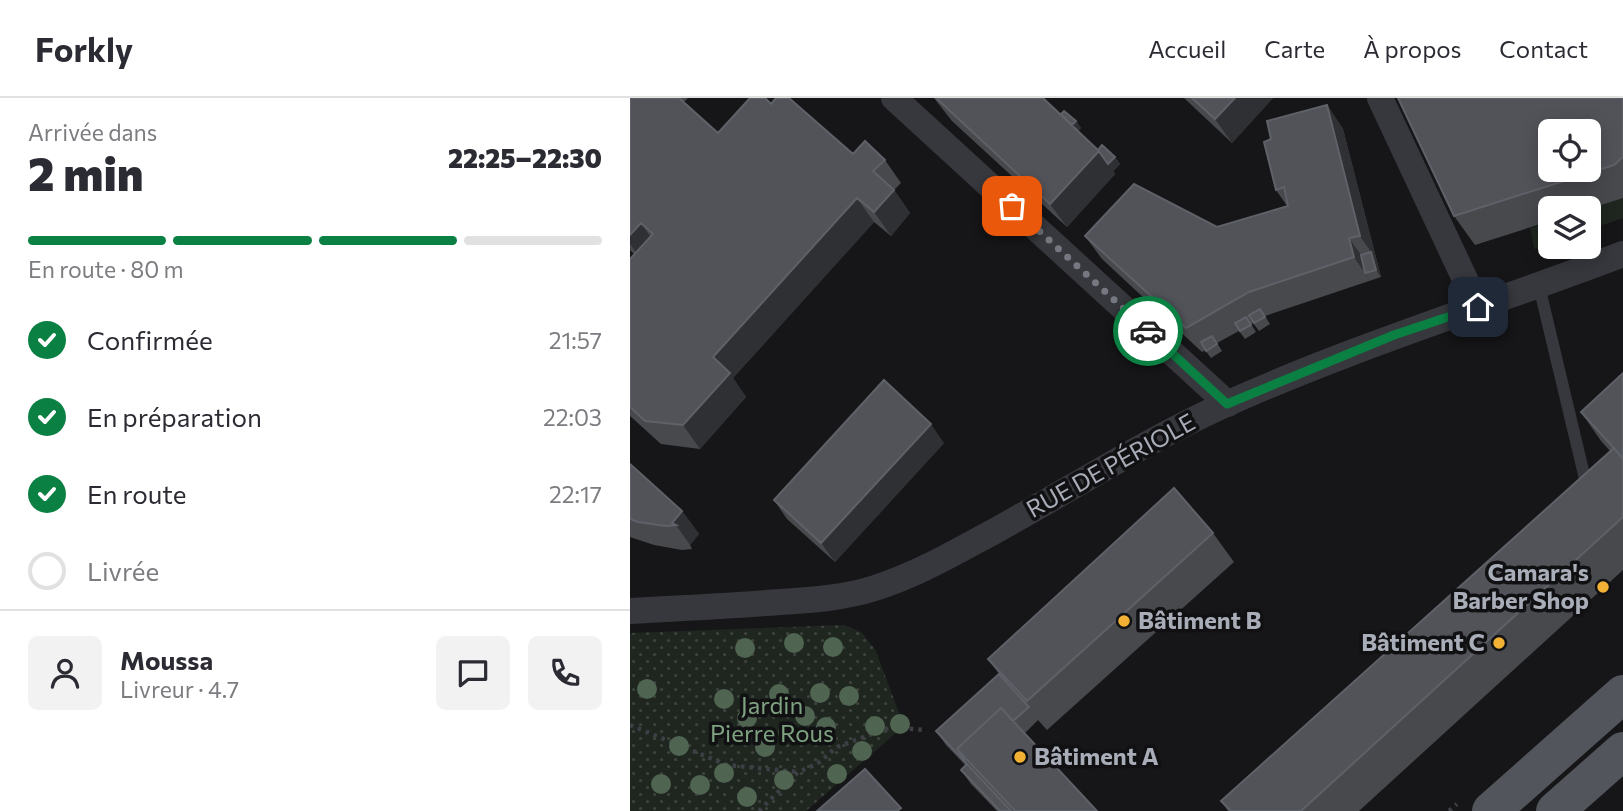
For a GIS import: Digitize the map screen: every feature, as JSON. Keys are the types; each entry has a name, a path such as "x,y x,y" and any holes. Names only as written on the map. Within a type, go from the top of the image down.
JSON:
{"main road":[{"path":"1490,811 1623,694"},
{"path":"1555,811 1623,751"}],"street":[{"path":"894,98 1227,404"},
{"path":"1380,98 1478,307"},
{"name":"RUE DE PÉRIOLE","path":"630,611 837,598 876,588 924,569 1024,515 1169,430 1227,404 1394,335 1539,286 1623,254"}],"lane":[{"path":"1539,286 1586,483 1580,503"}],"path":[{"path":"630,725 727,765 798,772"},
{"path":"759,811 798,772 817,764 837,747 891,727 925,730"}],"green space":[{"path":"1623,198 1623,218 1601,226 1601,205"},
{"path":"1538,226 1538,248 1534,249 1530,228"},
{"name":"Jardin Pierre Rous","path":"844,625 861,632 875,649 904,726 806,811 630,811 630,633"}],"building":[{"path":"630,98 679,98 718,133 750,98 765,98 771,104 776,98 789,98 853,154 865,141 885,160 873,171 894,190 874,212 857,198 713,357 730,373 683,425 645,421 630,407 630,259 653,234 641,223 630,235"},
{"path":"936,98 1043,98 1099,151 1050,204"},
{"path":"1192,98 1235,98 1215,119"},
{"path":"1398,98 1623,98 1623,157 1614,165 1601,169 1601,119 1538,119 1538,182 1561,182 1454,216"},
{"path":"1327,105 1360,236 1349,238 1354,257 1249,292 1186,328 1085,236 1134,184 1217,227 1288,206 1284,187 1276,190 1264,142 1271,139 1267,121"},
{"path":"1064,111 1076,121 1072,125 1061,114"},
{"path":"1102,145 1115,157 1108,164 1098,150"},
{"path":"1371,252 1376,270 1365,273 1361,255"},
{"path":"1260,309 1265,317 1254,323 1249,315"},
{"path":"1246,317 1251,325 1240,331 1235,323"},
{"path":"1212,336 1217,344 1206,351 1201,342"},
{"path":"1623,373 1623,456 1622,457 1581,412"},
{"path":"884,380 931,424 821,543 774,500"},
{"path":"1614,448 1623,459 1623,517 1301,811 1231,811 1221,801"},
{"path":"630,464 682,511 672,523 676,525 666,526 630,519"},
{"path":"1174,488 1213,533 1027,701 988,659"},
{"path":"999,674 1029,707 1013,721 1001,708 957,749 967,764 936,731"},
{"name":"Bâtiment A","path":"1001,708 1097,811 1015,811 957,749"},
{"path":"967,764 1011,811 1000,811 961,770"},
{"path":"865,769 901,808 897,811 817,811"}],"way so far":[{"path":"1012,206 1148,331"}],"place":[{"name":"Camara's Barber Shop","path":"1603,587"},
{"name":"Bâtiment B","path":"1124,621"},
{"name":"Bâtiment C","path":"1499,643"},
{"name":"Bâtiment A","path":"1020,757"}],"route":[{"path":"1148,331 1227,404 1394,335 1478,307"}]}
